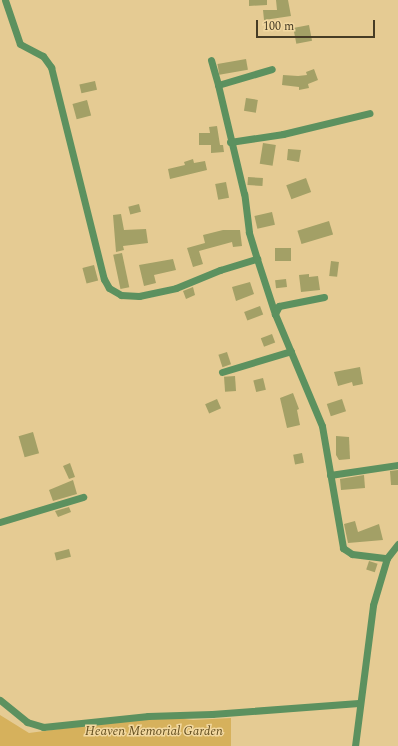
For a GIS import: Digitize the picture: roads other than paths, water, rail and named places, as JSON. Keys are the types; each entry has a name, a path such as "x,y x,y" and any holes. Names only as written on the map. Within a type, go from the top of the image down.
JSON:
{"street":[{"path":"5,0 20,44 43,56 51,67 96,250 108,288 121,296 139,296 176,288 220,270 257,259"},
{"path":"211,60 244,194 249,232 257,259 275,314 322,426 343,548 352,554 386,558"},
{"path":"218,85 272,69"},
{"path":"230,142 283,134 370,113"},
{"path":"275,314 279,306 324,297"},
{"path":"222,372 291,351"},
{"path":"330,475 398,465"},
{"path":"0,522 83,497"},
{"path":"355,746 359,703 373,605 386,558 398,544"},
{"path":"0,700 27,722 43,727 148,716 212,714 359,703"}],"park label":[{"name":"Heaven Memorial Garden","path":"154,731"}]}
